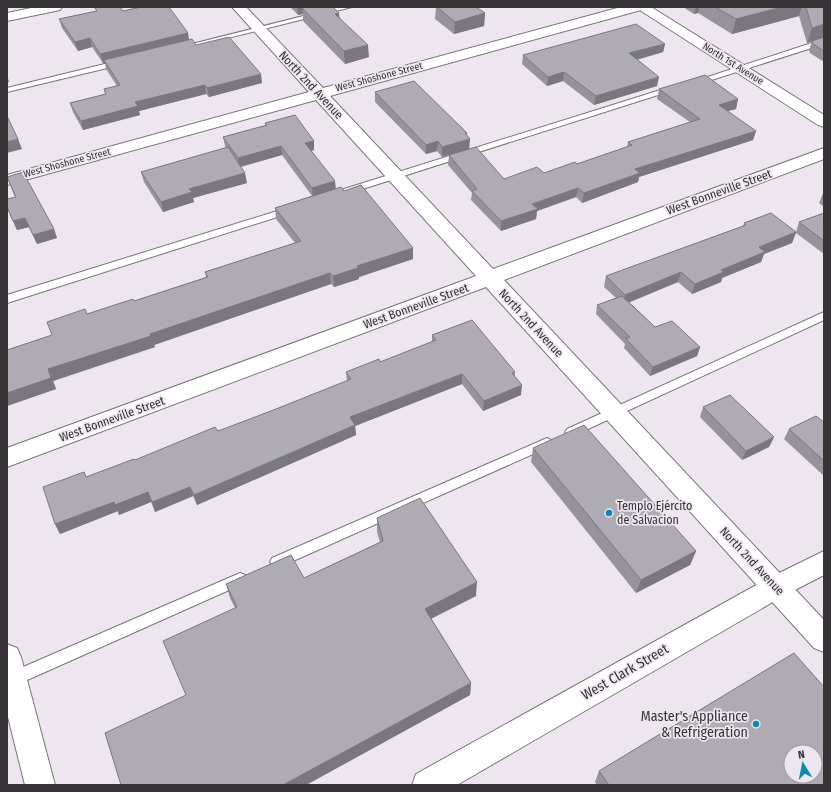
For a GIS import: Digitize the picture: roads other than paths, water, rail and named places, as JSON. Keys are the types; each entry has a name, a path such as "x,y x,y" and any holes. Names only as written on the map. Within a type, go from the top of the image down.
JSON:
{"street":[{"path":"7,17 55,7"},
{"name":"North 2nd Avenue","path":"239,7 824,639"},
{"name":"West Shoshone Street","path":"7,180 636,7"},
{"name":"North 1st Avenue","path":"642,7 824,122"},
{"name":"West Bonneville Street","path":"7,458 824,153"},
{"name":"West Clark Street","path":"427,785 776,587 824,562"},
{"path":"9,673 40,785"}],"lane":[{"path":"175,49 348,7"},
{"path":"338,194 824,41"},
{"path":"7,90 129,60"},
{"path":"7,299 300,206"},
{"path":"266,567 615,413 824,316"},
{"path":"9,673 251,574"}],"place":[{"name":"Templo Ejército de Salvacion","path":"609,513"},
{"name":"Master's Appliance & Refrigeration","path":"756,724"}]}
